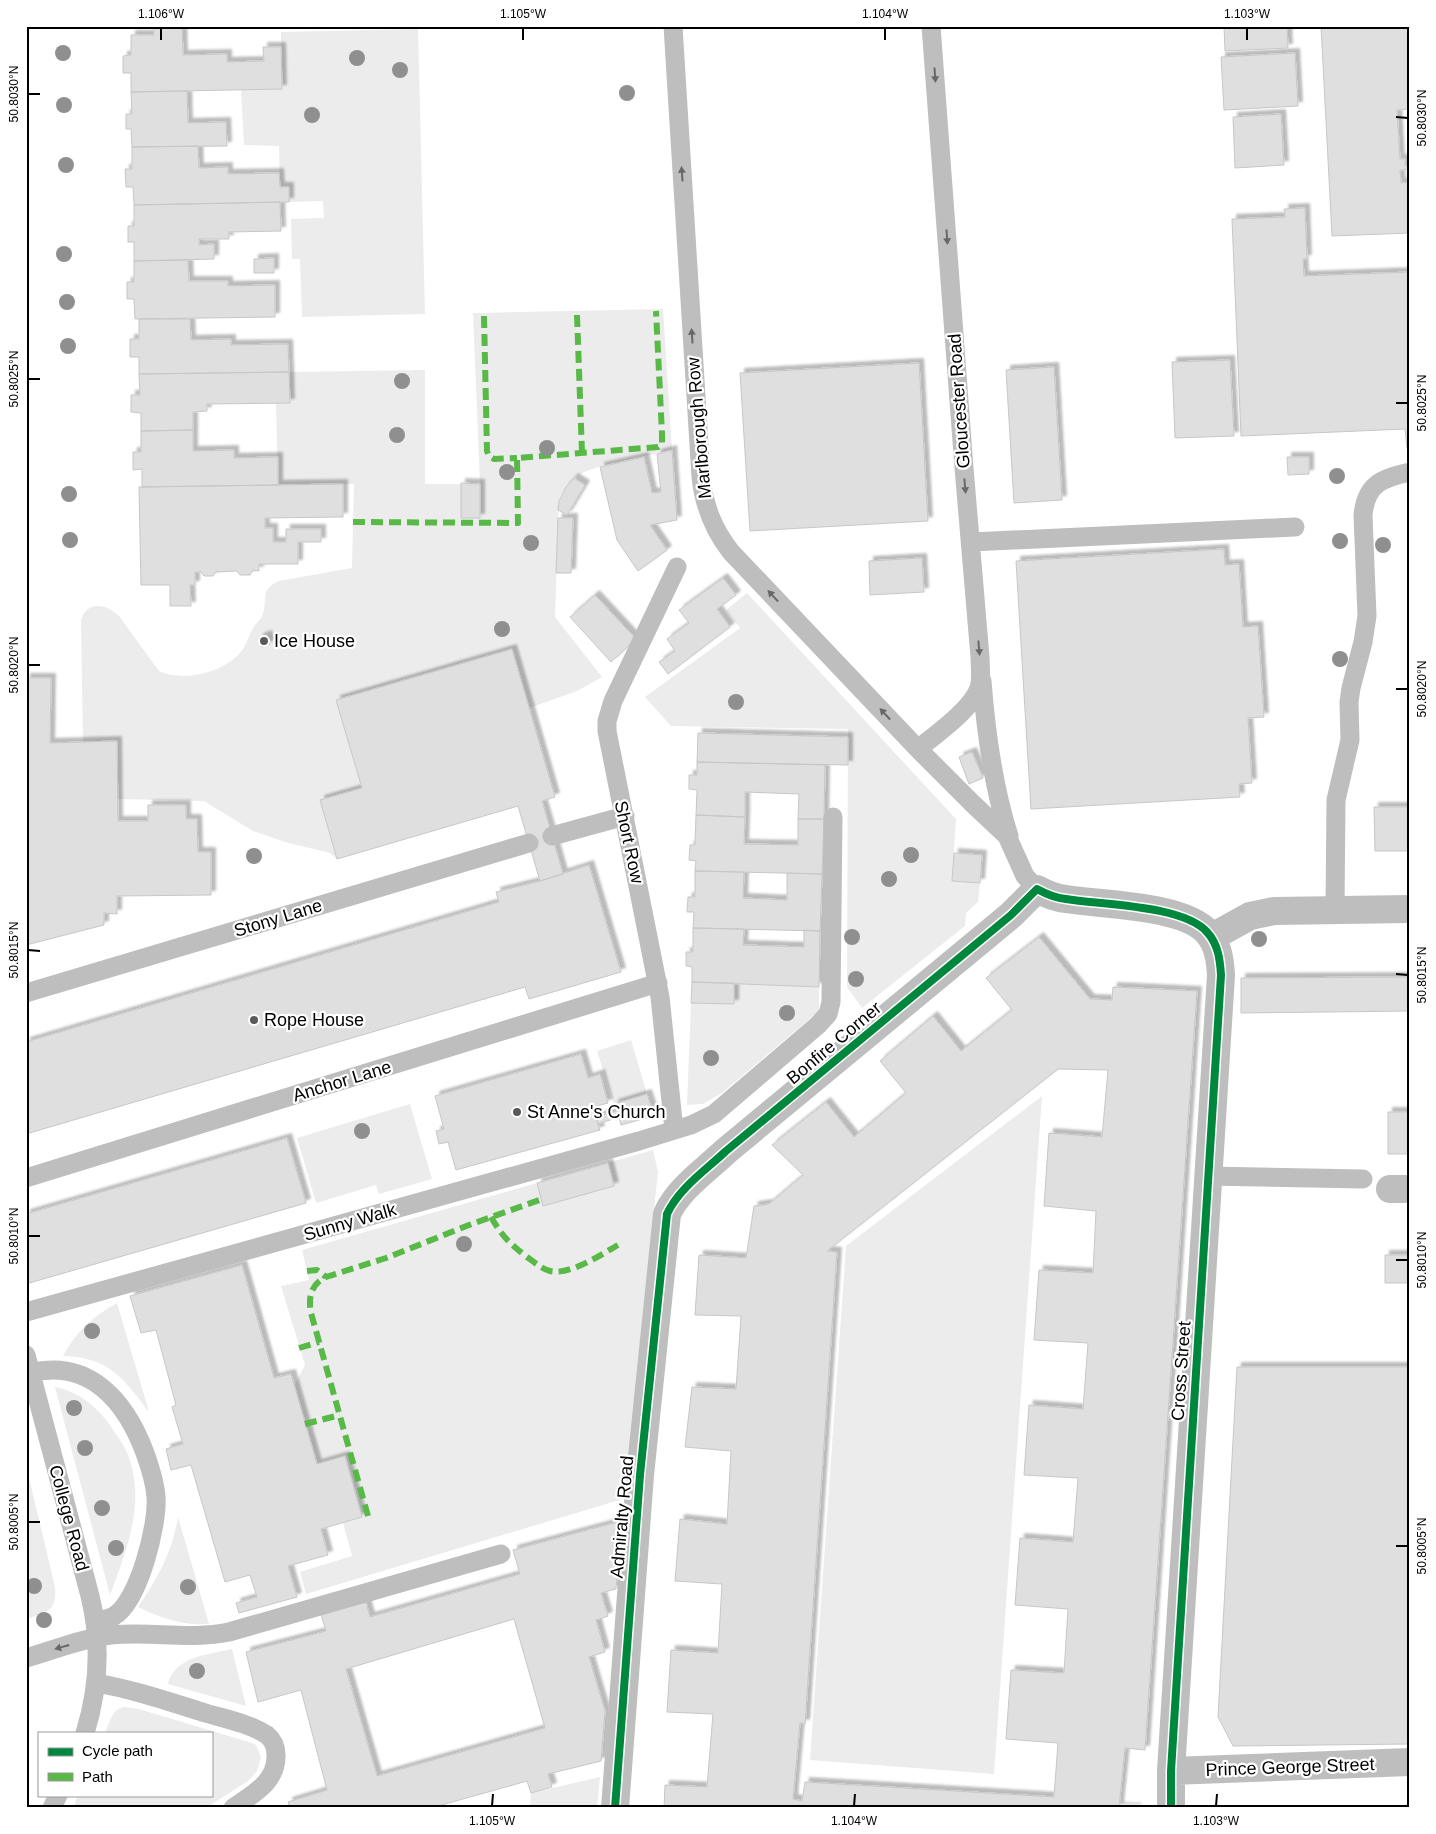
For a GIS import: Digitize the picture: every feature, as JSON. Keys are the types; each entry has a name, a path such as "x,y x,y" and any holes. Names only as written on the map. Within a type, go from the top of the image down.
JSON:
{"street":[{"path":"1037,889 1066,900 1161,912 1189,920 1206,930 1212,937 1238,921 1261,913 1290,909 1410,909"},
{"name":"Bonfire Corner","path":"665,1230 667,1214 672,1202 726,1151 1004,921 1037,889"},
{"name":"Cross Street","path":"1171,1808 1171,1771 1221,975 1220,957 1212,937"},
{"name":"Admiralty Road","path":"614,1808 640,1475 665,1230"},
{"name":"Prince George Street","path":"1171,1771 1410,1762"}],"lane":[{"name":"Marlborough Row","path":"673,26 700,477 708,517 731,552 918,750 1011,840"},
{"name":"Gloucester Road","path":"918,750 971,702 979,688 981,671 931,26"},
{"path":"1335,909 1336,800 1350,740 1349,702 1367,616 1364,501 1378,482 1392,476 1410,472"},
{"path":"970,542 1295,527"},
{"name":"Short Row","path":"674,1130 663,1015 658,983 609,744 607,721 613,701 677,567"},
{"path":"981,671 994,776 1003,817 1025,876 1037,889"},
{"path":"552,836 625,816"},
{"name":"Sunny Walk","path":"26,1312 674,1130 700,1122 722,1109 828,1014 831,1002 833,816"},
{"name":"Stony Lane","path":"26,993 529,843"},
{"name":"Anchor Lane","path":"26,1178 658,983"},
{"path":"1208,1176 1363,1179"},
{"path":"26,1658 96,1629 120,1611 130,1596 144,1564 156,1511 156,1497 149,1465 128,1418 114,1398 105,1389 80,1374 61,1369 43,1369 28,1364"},
{"name":"College Road","path":"28,1364 96,1629 96,1683 85,1732"},
{"path":"96,1629 126,1634 180,1636 223,1633 501,1554"},
{"path":"96,1683 130,1690 249,1727 271,1739 276,1752 276,1767 273,1774 262,1787 233,1808"},
{"path":"52,1808 58,1796"}],"shaded area":[{"path":"418,29 425,314 302,317 300,259 292,259 291,219 324,218 323,201 289,202 280,187 279,146 244,145 241,90 282,89 281,32"},
{"path":"663,309 672,450 609,464 585,472 577,476 569,484 559,501 555,617 602,677 577,691 529,708 512,649 336,700 362,788 320,800 337,859 330,853 285,842 253,831 204,801 118,799 117,741 83,742 81,620 88,609 98,606 103,607 119,616 159,671 180,676 192,675 216,669 236,657 243,649 253,628 262,616 266,592 273,584 279,581 352,568 354,484 278,485 276,403 289,372 425,370 425,484 480,484 473,313"},
{"path":"747,593 956,819 952,881 980,883 978,902 966,913 965,926 862,1008 847,987 848,729 671,726 645,697 740,628 726,610"},
{"path":"734,983 819,987 819,1011 722,1093 703,1104 687,1105 691,1003 733,1004"},
{"path":"631,1040 647,1094 614,1104 597,1051"},
{"path":"1042,1096 994,1774 810,1760 846,1246"},
{"path":"410,1104 432,1179 379,1194 376,1185 316,1203 297,1138"},
{"path":"653,1150 658,1172 623,1499 306,1594 300,1572 352,1556 343,1523 362,1517 345,1457 317,1464 294,1386 305,1365 281,1286 309,1280 302,1250"},
{"path":"117,1303 149,1412 131,1389 104,1365 79,1357 63,1356 86,1325 100,1313"},
{"path":"55,1387 79,1396 99,1412 124,1447 133,1473 135,1508 132,1526 123,1560 110,1595"},
{"path":"26,1465 55,1587 55,1595 49,1610 26,1619"},
{"path":"178,1517 209,1624 190,1624 172,1620 138,1607 152,1586 168,1553"},
{"path":"232,1649 246,1706 168,1684 172,1675 185,1662 203,1655"},
{"path":"120,1708 139,1709 252,1743 256,1745 261,1757 257,1771 248,1781 206,1808 73,1808 78,1796 212,1796 212,1732 105,1732 114,1713"},
{"path":"600,1777 597,1808 523,1808 530,1806 531,1793"}],"building":[{"path":"154,26 182,26 183,55 227,54 227,62 264,61 263,47 281,47 282,89 131,92 131,73 123,73 123,56 131,55 131,35 154,35"},
{"path":"1224,26 1287,26 1288,48 1225,51"},
{"path":"1321,26 1410,26 1410,109 1397,110 1400,159 1405,159 1405,166 1410,165 1410,169 1400,170 1401,183 1410,182 1410,233 1332,236"},
{"path":"1295,53 1298,106 1224,110 1221,57"},
{"path":"187,91 188,123 226,122 227,146 132,147 131,129 126,129 126,114 132,114 131,92"},
{"path":"1281,114 1284,165 1235,168 1233,117"},
{"path":"198,146 199,168 228,167 228,174 279,173 280,187 289,187 289,202 134,205 133,187 126,187 125,169 132,169 132,147"},
{"path":"280,202 281,231 229,232 229,239 199,239 199,245 214,244 214,259 134,261 134,242 128,242 128,226 134,226 134,205"},
{"path":"1305,208 1307,259 1303,259 1304,276 1410,272 1410,448 1407,448 1405,429 1241,436 1232,219 1285,217 1284,209"},
{"path":"274,258 274,273 254,273 254,259"},
{"path":"188,260 189,281 228,281 228,286 275,285 275,317 135,319 134,299 127,299 127,282 134,282 134,261"},
{"path":"139,319 190,319 191,340 231,339 231,345 288,344 289,372 139,374 139,357 130,357 130,339 139,339"},
{"path":"1230,360 1234,436 1175,438 1172,362"},
{"path":"919,363 928,521 750,531 740,373"},
{"path":"1054,367 1062,500 1014,503 1006,370"},
{"path":"289,372 290,403 207,404 207,411 193,412 193,430 141,431 141,413 131,412 131,395 140,395 139,374"},
{"path":"193,430 193,451 234,450 234,458 278,457 278,485 142,487 142,469 133,470 133,452 141,452 141,431"},
{"path":"672,450 677,520 650,525 667,550 638,571 617,540 600,467 644,457 652,493 661,492 657,454"},
{"path":"1287,457 1309,457 1309,474 1288,475"},
{"path":"574,478 585,485 567,515 558,510 559,501 566,487"},
{"path":"461,483 480,484 480,518 461,518"},
{"path":"343,484 343,517 265,518 265,528 273,528 273,542 286,542 286,529 321,529 321,542 298,542 298,564 259,564 259,571 253,570 250,575 240,575 237,571 216,572 213,576 204,576 201,572 195,572 195,585 190,585 191,606 170,606 170,585 141,585 139,487"},
{"path":"558,518 573,518 571,573 556,573"},
{"path":"1224,549 1225,565 1239,564 1243,627 1258,626 1264,717 1248,718 1252,783 1239,784 1240,797 1031,809 1016,561"},
{"path":"922,558 924,592 870,595 869,561"},
{"path":"723,578 736,595 717,609 730,627 668,674 659,662 675,651 667,639 689,623 679,610"},
{"path":"595,595 636,639 611,662 570,617"},
{"name":"Ice House","path":"267,635 270,644 262,647 259,638"},
{"path":"512,649 555,797 542,801 563,874 540,881 518,806 337,859 320,800 362,788 336,700"},
{"path":"26,678 51,678 50,743 117,741 118,821 148,821 148,805 186,805 186,819 197,819 198,852 211,852 211,895 117,896 117,914 104,913 104,925 26,945"},
{"path":"698,733 848,737 848,765 697,762"},
{"path":"972,752 983,778 969,784 959,757"},
{"path":"697,762 825,765 824,819 798,819 799,794 745,792 745,817 696,815 697,790 689,789 689,775 697,775"},
{"path":"1374,807 1410,807 1410,851 1375,851"},
{"path":"696,815 745,817 744,844 798,845 798,819 824,819 822,874 695,871 696,861 689,860 690,845 695,845"},
{"path":"954,853 982,855 980,883 952,881"},
{"name":"Rope House","path":"589,865 621,972 529,999 525,987 26,1134 26,1042 499,902 496,892 540,881"},
{"path":"695,871 744,872 743,898 787,900 787,873 822,874 820,931 693,928 694,912 687,912 688,897 695,897"},
{"path":"693,928 744,929 743,945 804,947 804,930 820,931 819,987 692,982 692,967 686,966 686,952 693,952"},
{"path":"1039,937 1090,999 1112,1000 1113,987 1197,991 1145,1750 1125,1748 1119,1807 1137,1808 664,1808 665,1785 707,1787 713,1714 667,1712 671,1650 718,1653 722,1584 675,1581 680,1519 727,1524 731,1451 685,1447 692,1387 736,1389 741,1316 695,1315 699,1255 746,1258 754,1206 769,1204 803,1175 772,1145 826,1102 854,1137 906,1093 880,1061 933,1016 961,1051 1012,1010 986,978","holes":["1058,1069 1108,1070 1102,1137 1049,1133 1044,1206 1096,1211 1093,1273 1039,1270 1034,1340 1088,1343 1083,1409 1029,1405 1024,1475 1078,1478 1073,1542 1020,1538 1015,1605 1068,1609 1064,1673 1011,1670 1006,1739 1058,1743 1054,1797 805,1782 802,1801 793,1799 800,1723 805,1724 837,1252 827,1251"]},
{"path":"1410,977 1410,1011 1241,1013 1241,978"},
{"path":"692,982 734,983 734,1004 691,1003"},
{"name":"St Anne's Church","path":"581,1054 588,1078 600,1074 608,1103 593,1107 600,1130 456,1170 448,1142 439,1144 436,1131 444,1129 435,1096"},
{"path":"647,1094 654,1116 621,1125 619,1117 598,1124 596,1117 616,1111 614,1104"},
{"path":"1388,1112 1410,1112 1410,1154 1388,1154"},
{"path":"287,1138 306,1203 26,1284 26,1214"},
{"path":"608,1163 614,1186 543,1206 537,1183"},
{"path":"1385,1255 1410,1255 1410,1283 1385,1283"},
{"path":"242,1265 274,1378 291,1374 317,1464 345,1456 362,1517 321,1529 328,1555 288,1566 297,1597 239,1613 236,1603 257,1597 250,1575 225,1582 191,1465 171,1470 166,1449 183,1444 172,1407 176,1405 156,1330 141,1333 130,1296"},
{"path":"1237,1367 1410,1367 1410,1744 1233,1746 1218,1717"},
{"path":"621,1521 616,1589 601,1593 608,1616 596,1620 605,1652 589,1657 605,1711 601,1761 548,1774 552,1787 531,1793 527,1781 431,1808 290,1808 288,1802 327,1790 301,1690 258,1702 246,1652 326,1631 321,1614 366,1602 370,1617 520,1574 513,1550","holes":["514,1619 545,1728 377,1776 346,1669"]}],"marked path":[{"path":"353,522 518,523 517,458 658,447 662,444 662,434 656,311"},
{"path":"577,315 582,453"},
{"path":"484,316 487,451 489,456 494,459 517,458"},
{"path":"368,1516 311,1313 310,1296 314,1287 326,1277 386,1258 469,1225 542,1199"},
{"path":"491,1217 511,1244 538,1265 550,1271 558,1272 576,1267 618,1245"},
{"path":"307,1271 317,1270 326,1277"},
{"path":"299,1348 319,1342"},
{"path":"305,1424 340,1415"}],"cycle path":[{"path":"615,1808 640,1475 667,1214 678,1196 726,1151 1011,915 1037,889 1051,896 1161,911 1180,916 1196,923 1207,932 1216,947 1220,963 1221,975 1171,1771 1171,1808"}],"place":[{"name":"Ice House","path":"264,641"},
{"name":"Rope House","path":"254,1020"},
{"name":"St Anne's Church","path":"517,1112"}]}
